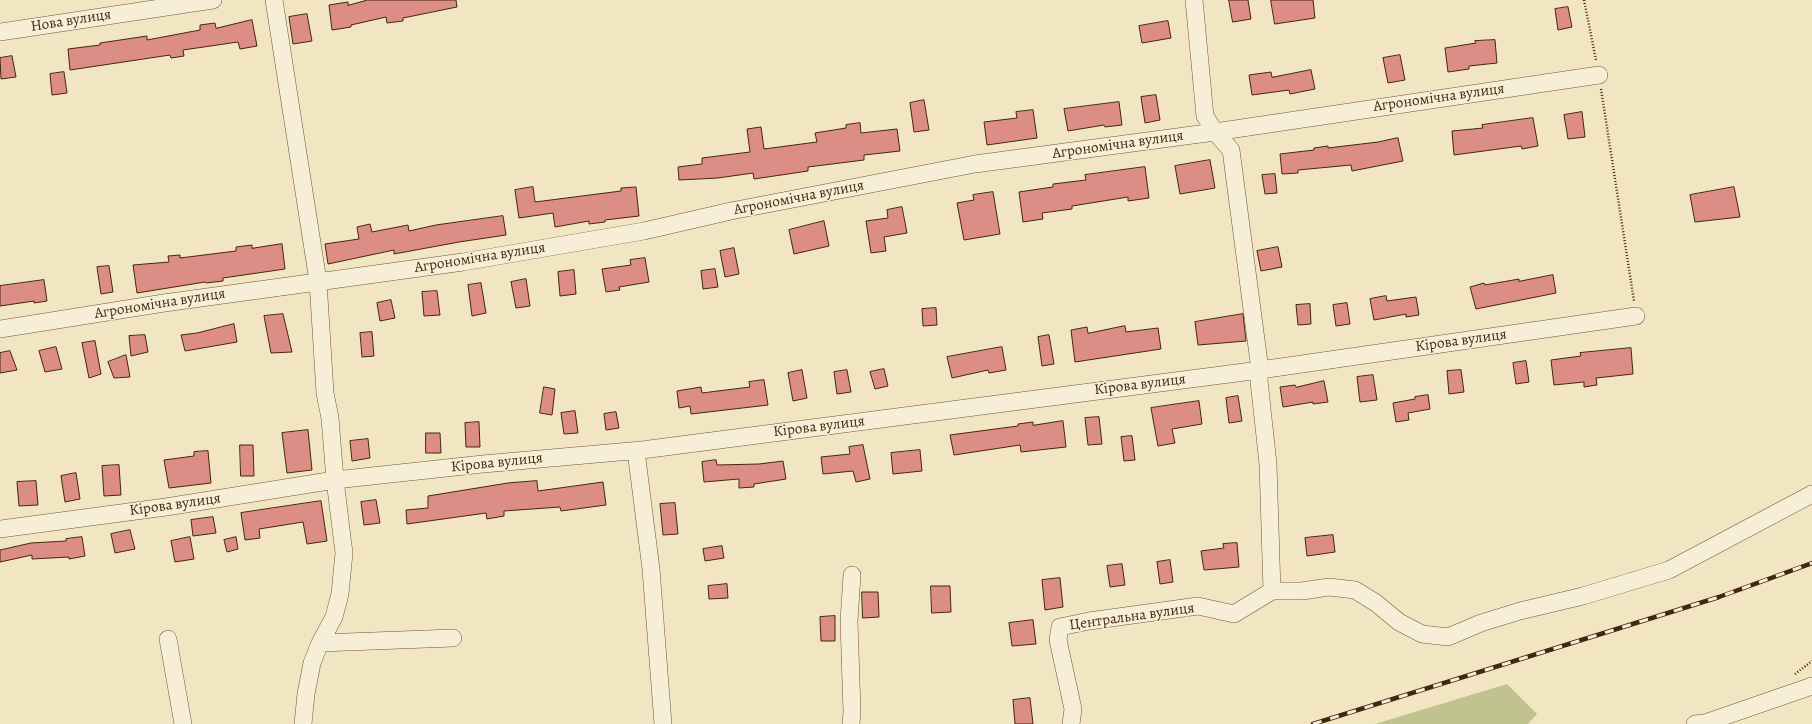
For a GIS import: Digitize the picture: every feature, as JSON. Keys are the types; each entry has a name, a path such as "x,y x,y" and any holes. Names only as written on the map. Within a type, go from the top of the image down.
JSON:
{"street":[{"name":"Нова вулиця","path":"0,32 213,0"},
{"path":"274,0 318,281 326,393 344,552 340,594 336,611 312,663 306,694 303,724"},
{"path":"1194,0 1205,116 1231,150 1260,370 1259,381 1268,464 1272,591 1302,591 1329,587 1354,590 1376,603 1399,622 1422,634 1448,637 1481,623 1520,610 1583,596 1669,570 1812,494"},
{"name":"Агрономічна вулиця","path":"0,329 164,303 463,262 644,231 731,211 975,164 1216,132 1599,75"},
{"name":"Кірова вулиця","path":"0,530 166,508 335,480 483,464 636,451 1260,370 1636,316"},
{"path":"636,451 651,569 663,724"},
{"path":"851,724 852,712 849,621 852,574"},
{"name":"Центральна вулиця","path":"1071,724 1073,709 1058,640 1060,627 1089,621 1198,606 1234,614 1272,591"},
{"path":"320,643 453,638"},
{"path":"168,639 183,724"},
{"path":"1696,724 1705,723 1812,686"}],"path":[{"path":"1584,0 1599,75 1636,316"}],"green space":[{"path":"1507,684 1537,714 1528,724 1375,724"}],"building":[{"path":"368,0 456,0 457,7 403,18 403,21 387,23 386,17 351,25 351,27 332,30 329,5 348,2 348,5"},
{"path":"1229,0 1248,0 1251,19 1233,22"},
{"path":"1271,0 1313,0 1315,18 1275,24"},
{"path":"1568,7 1572,27 1558,30 1555,9"},
{"path":"307,14 312,41 293,44 289,17"},
{"path":"252,20 257,46 240,49 238,42 183,50 184,56 171,58 170,55 70,70 68,49 100,45 100,43 147,36 147,40 200,30 200,25 215,23 216,28"},
{"path":"1168,21 1171,38 1142,43 1139,26"},
{"path":"1495,40 1497,63 1469,66 1469,69 1448,72 1445,48 1476,43 1475,41"},
{"path":"1400,55 1405,80 1388,83 1383,58"},
{"path":"12,56 16,77 1,79 0,58"},
{"path":"1311,70 1315,89 1290,94 1289,90 1252,95 1249,75 1271,72 1272,77"},
{"path":"64,72 67,93 52,95 50,74"},
{"path":"1156,95 1160,120 1145,123 1141,97"},
{"path":"924,100 929,130 914,132 910,103"},
{"path":"1119,102 1122,125 1105,127 1104,125 1068,131 1064,109"},
{"path":"1033,110 1037,138 987,145 984,122 1017,118 1016,112"},
{"path":"1582,112 1585,137 1568,139 1564,115"},
{"path":"1533,118 1538,146 1522,149 1521,146 1454,155 1452,131 1483,128 1482,125"},
{"path":"860,123 861,133 897,129 900,151 864,155 864,160 808,167 808,171 754,179 753,173 718,178 679,180 678,167 702,164 702,158 750,152 747,129 761,127 764,149 817,142 815,133 846,128 846,125"},
{"path":"1398,138 1403,161 1352,171 1351,165 1298,170 1298,173 1282,174 1280,154 1314,150 1314,148 1328,146 1328,148"},
{"path":"1210,160 1215,188 1180,194 1175,166"},
{"path":"1145,167 1149,198 1128,201 1128,197 1072,206 1072,209 1042,213 1043,219 1023,222 1019,192 1053,187 1053,184 1086,180 1085,175"},
{"path":"1275,174 1277,193 1265,194 1262,175"},
{"path":"533,187 535,202 621,191 621,188 636,187 639,216 605,220 605,222 589,224 589,221 555,227 553,213 519,218 515,190"},
{"path":"1734,187 1740,217 1695,222 1690,195"},
{"path":"993,192 1000,234 964,240 957,203 974,200 973,195"},
{"path":"902,207 907,233 884,237 886,251 871,253 866,221 888,218 887,210"},
{"path":"503,216 506,235 394,254 394,250 328,264 325,244 359,239 357,227 370,224 372,232 408,225 409,231 436,225"},
{"path":"824,221 829,246 794,254 789,230"},
{"path":"282,244 285,269 223,278 223,281 205,282 137,293 133,265 169,262 168,256 180,255 180,258 236,251 236,247 252,245 252,248"},
{"path":"1278,247 1282,267 1261,271 1257,251"},
{"path":"734,248 739,274 725,277 720,251"},
{"path":"645,258 649,282 619,287 620,290 606,292 602,269 631,265 630,260"},
{"path":"109,266 113,292 101,294 97,267"},
{"path":"715,269 718,287 703,289 701,271"},
{"path":"574,270 576,294 560,296 558,272"},
{"path":"1553,275 1556,293 1476,309 1470,287 1484,283 1485,285"},
{"path":"526,279 530,306 516,308 511,282"},
{"path":"44,280 47,301 34,303 34,301 0,306 0,286"},
{"path":"481,283 486,313 472,316 468,285"},
{"path":"437,291 440,315 424,316 422,292"},
{"path":"1386,296 1387,301 1416,297 1419,315 1406,317 1406,314 1374,320 1370,299"},
{"path":"391,300 395,318 380,321 377,303"},
{"path":"1347,303 1350,324 1336,326 1333,305"},
{"path":"1310,304 1311,324 1298,325 1296,305"},
{"path":"936,308 937,325 923,326 922,309"},
{"path":"283,314 292,352 271,353 264,316"},
{"path":"1243,314 1246,341 1198,345 1195,322"},
{"path":"234,324 237,342 185,351 181,335 197,333"},
{"path":"1125,326 1126,332 1158,328 1161,349 1075,362 1071,330 1087,327 1088,333"},
{"path":"372,332 374,356 362,357 360,333"},
{"path":"145,335 148,352 131,356 129,336"},
{"path":"1049,335 1054,364 1042,366 1038,337"},
{"path":"95,341 101,374 89,378 82,343"},
{"path":"56,347 62,369 45,372 39,351"},
{"path":"1002,347 1006,370 989,373 988,370 952,378 947,357"},
{"path":"1631,348 1633,374 1596,378 1597,385 1584,387 1584,382 1554,385 1551,360 1581,356 1580,353"},
{"path":"10,351 17,370 0,373 0,353"},
{"path":"126,355 130,377 114,378 108,362"},
{"path":"1526,361 1529,382 1516,384 1513,363"},
{"path":"884,369 888,386 875,389 870,372"},
{"path":"802,370 807,398 793,401 788,373"},
{"path":"847,370 851,392 837,394 834,372"},
{"path":"1461,370 1464,392 1449,394 1447,371"},
{"path":"1373,375 1377,400 1360,402 1357,377"},
{"path":"764,380 768,405 691,414 690,406 679,408 677,391 701,387 702,393 750,387 749,382"},
{"path":"1324,381 1328,402 1313,404 1313,402 1283,407 1280,387 1295,385 1296,387"},
{"path":"544,387 555,389 552,415 540,413"},
{"path":"1428,395 1430,409 1408,413 1409,420 1396,422 1393,403"},
{"path":"1238,396 1242,421 1229,423 1226,398"},
{"path":"1199,401 1202,424 1172,429 1175,443 1158,446 1151,408"},
{"path":"575,411 578,433 564,434 561,413"},
{"path":"616,412 619,428 606,430 604,414"},
{"path":"1099,417 1102,444 1088,445 1085,418"},
{"path":"1063,421 1066,447 1021,452 1020,445 954,455 950,435 1018,426 1018,424 1033,422 1033,425"},
{"path":"479,422 480,447 466,447 465,423"},
{"path":"308,430 312,470 287,473 282,433"},
{"path":"426,433 440,433 441,453 426,453"},
{"path":"1132,436 1135,460 1124,461 1121,437"},
{"path":"368,439 370,458 352,461 350,441"},
{"path":"240,445 253,445 254,476 241,476"},
{"path":"863,445 870,479 856,482 853,471 823,474 821,457 850,454 849,447"},
{"path":"920,450 922,471 893,474 891,453"},
{"path":"208,451 211,483 169,488 164,460 194,456 194,452"},
{"path":"716,460 717,465 759,464 783,461 786,479 754,484 754,487 739,488 739,479 704,482 702,462"},
{"path":"119,465 121,495 104,496 102,466"},
{"path":"76,473 80,499 65,502 61,476"},
{"path":"36,481 38,505 19,506 17,482"},
{"path":"537,481 538,491 603,482 606,505 561,511 560,507 504,511 504,516 487,519 486,513 407,524 406,510 428,508 428,496 508,483"},
{"path":"376,500 380,523 364,525 361,502"},
{"path":"321,501 327,541 307,544 303,522 259,529 260,538 245,540 241,513"},
{"path":"675,503 678,534 663,535 660,504"},
{"path":"213,517 216,533 193,536 191,520"},
{"path":"130,530 135,549 115,553 111,534"},
{"path":"1333,535 1335,552 1307,556 1305,538"},
{"path":"82,537 85,556 69,559 69,557 32,559 32,555 0,562 0,550 31,543 66,541 66,539"},
{"path":"190,537 194,559 175,562 171,541"},
{"path":"236,537 238,549 227,552 224,540"},
{"path":"1237,543 1239,567 1204,570 1201,551 1224,548 1223,544"},
{"path":"722,546 724,558 705,561 703,549"},
{"path":"1170,560 1173,582 1160,584 1157,562"},
{"path":"1122,564 1125,585 1110,587 1107,566"},
{"path":"1060,578 1063,607 1045,610 1042,580"},
{"path":"727,584 728,598 709,599 708,586"},
{"path":"931,586 950,586 951,612 932,613"},
{"path":"862,592 878,592 879,617 863,618"},
{"path":"835,616 835,641 821,641 820,617"},
{"path":"1033,620 1036,644 1012,646 1009,623"},
{"path":"1030,698 1033,724 1015,724 1013,700"}],"railway":[{"path":"1313,724 1719,597 1812,563"}]}
